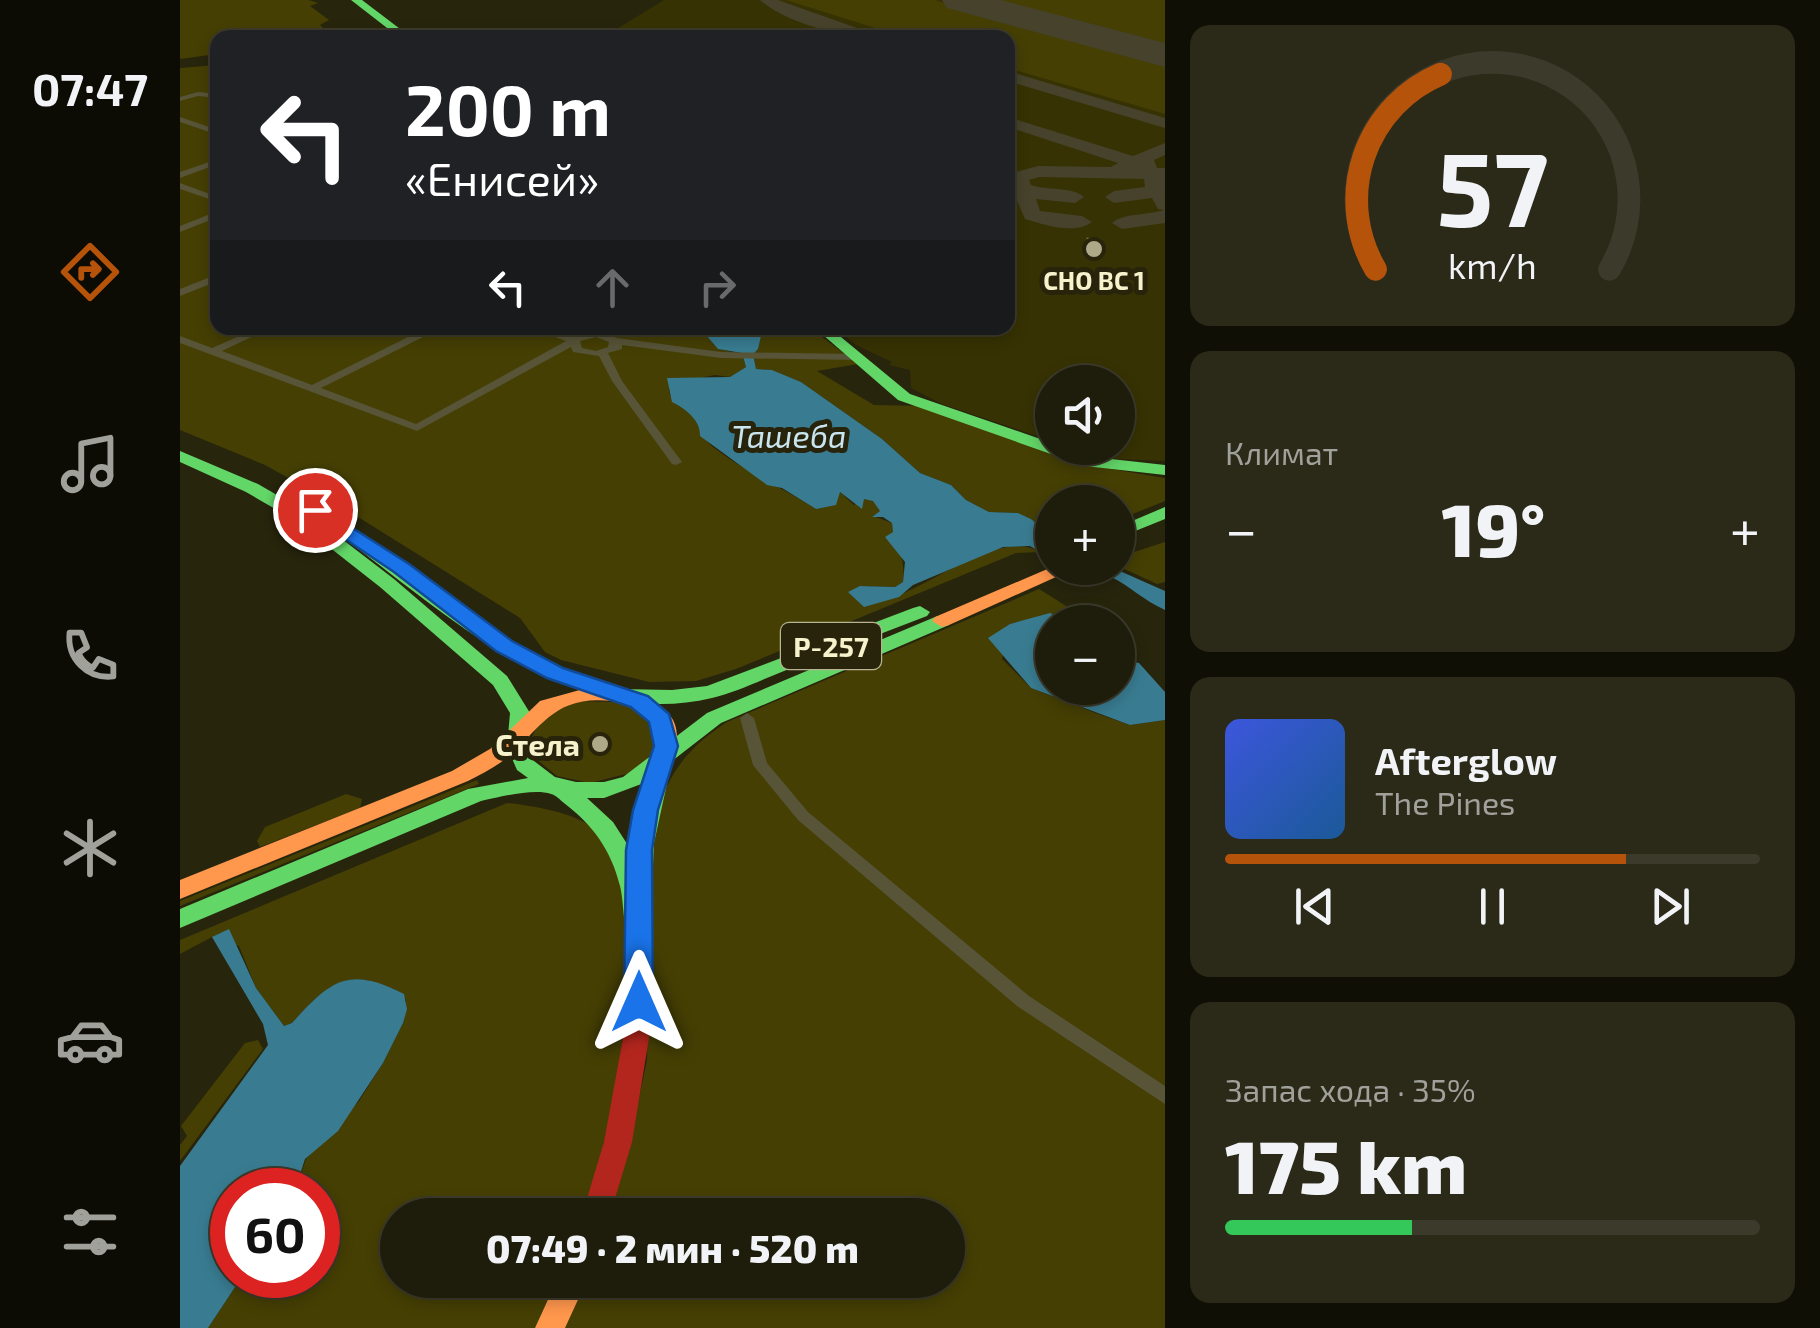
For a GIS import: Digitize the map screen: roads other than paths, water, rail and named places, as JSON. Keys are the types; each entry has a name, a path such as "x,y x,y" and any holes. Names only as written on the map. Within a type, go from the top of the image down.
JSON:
{"main road":[{"path":"356,0 393,30"},
{"path":"830,335 904,396 1091,462 1165,471"},
{"name":"Р-257","path":"180,443 264,481 315,510 532,663 648,707 660,719 666,737 663,755"},
{"path":"180,456 252,488 302,517 363,563 500,681 516,703 522,729 518,747 525,764 602,818 617,837 630,870 637,913"},
{"path":"1135,525 1165,512"},
{"path":"1135,540 1165,530"},
{"name":"Р-257","path":"522,729 535,711 576,693 684,696 710,692 1035,573"},
{"name":"Р-257","path":"556,786 590,791 618,787 645,775 663,755 714,718 1035,574"},
{"path":"180,890 460,776 498,754 522,729"},
{"path":"601,1198 618,1142 636,1038 642,827 663,755"},
{"path":"180,919 476,794 516,786 556,786"},
{"path":"550,1328 564,1298"}],"street":[{"path":"180,99 210,95"},
{"path":"180,119 210,130"},
{"path":"180,175 210,164"},
{"path":"180,175 210,187"},
{"path":"180,186 210,197"},
{"path":"180,229 210,217"},
{"path":"180,293 210,281"},
{"path":"213,351 249,335"},
{"path":"312,389 419,335"},
{"path":"561,335 575,340"},
{"path":"180,339 418,428 575,340 588,335 611,347"},
{"path":"575,340 574,347 582,352 611,347 720,356 856,357"},
{"path":"611,347 618,381 676,462"},
{"path":"747,718 760,765 803,816 1023,1002 1165,1096"}],"water":[{"name":"Ташеба","path":"706,335 761,335 753,354 756,369 772,370 801,382 882,439 920,473 951,485 966,500 989,512 1018,513 1031,519 1035,522 1035,549 1003,547 913,585 899,597 864,607 848,592 860,586 895,587 903,582 905,562 885,537 893,532 892,523 883,517 872,517 880,511 873,501 864,499 862,509 840,492 836,505 816,509 782,488 767,485 700,436 691,416 672,402 667,378 730,377 746,367 742,353 718,349"},
{"path":"1135,578 1165,591 1165,610 1124,585 1135,585"},
{"path":"1035,617 1035,689 988,638 1010,624"},
{"path":"1135,662 1165,692 1165,720 1130,725 1076,705 1135,705"},
{"path":"229,929 256,988 284,1026 329,988 354,979 385,985 404,994 407,1009 383,1063 338,1131 305,1159 302,1168 210,1168 210,1298 228,1298 208,1328 180,1328 180,1166 268,1045 263,1024 212,937"}],"waterway":[{"name":"Ташеба","path":"867,474 902,488 937,514"}],"place":[{"name":"СНО ВС 1","path":"1094,249"},
{"name":"Стела","path":"600,744"}]}
